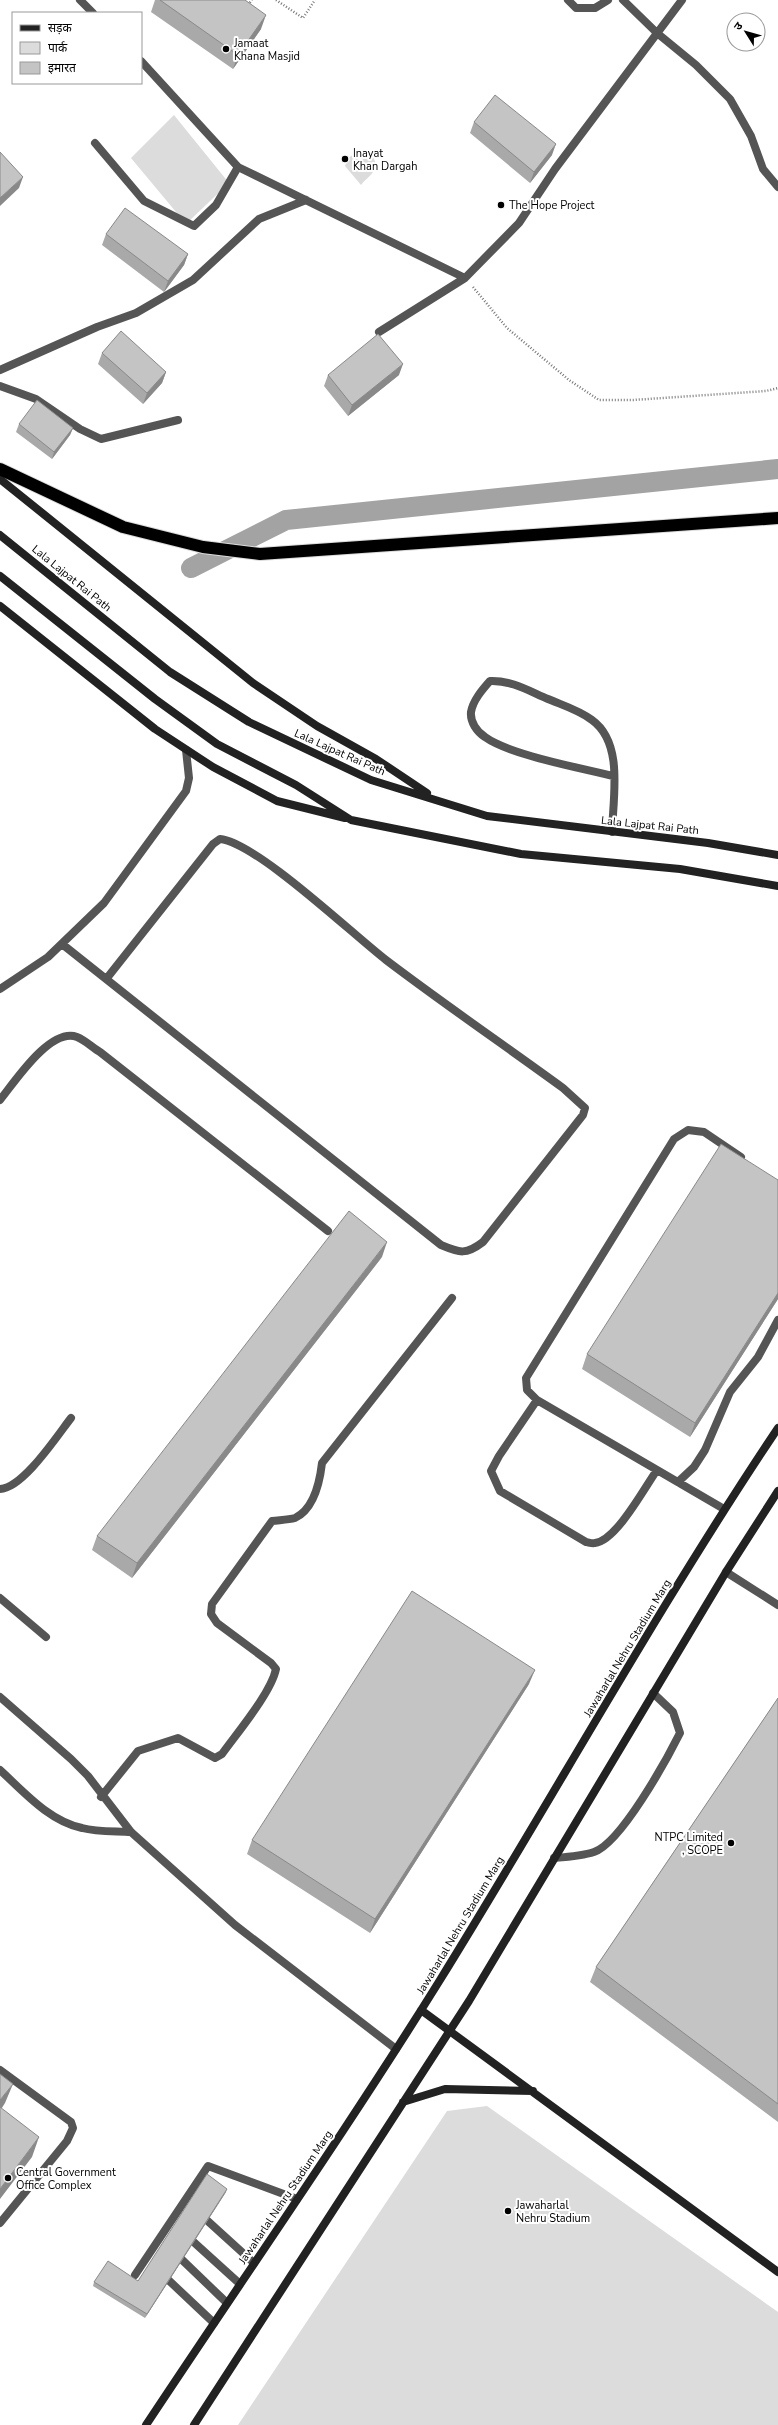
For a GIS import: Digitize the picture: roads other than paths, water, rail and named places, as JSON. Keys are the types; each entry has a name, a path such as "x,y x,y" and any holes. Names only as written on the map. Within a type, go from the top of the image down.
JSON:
{"highway":[{"path":"0,469 123,527 204,547 260,554 778,518"}],"street":[{"path":"80,0 92,12"},
{"path":"568,0 576,8 595,8 608,0"},
{"path":"623,0 657,33 696,65 730,99 751,136 762,169 778,188"},
{"path":"379,332 465,278 519,223 555,169 682,0"},
{"path":"142,62 194,121 238,167 465,278"},
{"path":"95,143 144,201 194,226 216,205 238,167"},
{"path":"0,370 97,327 136,313 193,280 259,219 306,200"},
{"path":"0,386 36,399 80,429 101,439 178,420"},
{"path":"0,479 253,684 317,726 376,759 434,798"},
{"name":"Lala Lajpat Rai Path","path":"0,535 170,672 249,722 371,780 434,798 487,816 708,843 778,854"},
{"path":"0,576 155,699 217,744 296,785 352,820"},
{"path":"0,606 155,729 213,768 277,801 352,820 521,854 680,869 778,886"},
{"path":"612,832 613,776 612,745 604,730 592,720 504,680 490,680 479,695 471,712 474,726 485,738 516,751 613,776"},
{"path":"0,989 48,957 104,903 186,791 189,778 186,750"},
{"path":"62,944 107,978 441,1245 459,1253 473,1250 483,1242 583,1115 585,1108 563,1088 385,959 280,874 242,846 229,840 220,839 213,844 107,978"},
{"path":"0,1100 40,1051 53,1041 66,1036 77,1037 100,1052 328,1232"},
{"path":"724,1509 537,1400 526,1390 526,1378 674,1138 688,1130 704,1132 747,1161"},
{"path":"101,1797 138,1750 178,1738 215,1758 222,1754 258,1702 274,1676 276,1669 271,1663 217,1623 211,1614 212,1604 272,1521 295,1518 304,1510 319,1486 322,1462 452,1298"},
{"path":"678,1482 694,1467 705,1450 730,1392 758,1357 778,1320"},
{"path":"537,1400 498,1456 491,1471 493,1478 500,1491 586,1542 595,1543 606,1539 616,1530 657,1470"},
{"path":"0,1489 13,1486 24,1475 71,1418"},
{"name":"Jawaharlal Nehru Stadium Marg","path":"146,2425 421,2010 724,1509 778,1428"},
{"path":"194,2425 403,2102 451,2031 726,1572 778,1490"},
{"path":"726,1572 778,1605"},
{"path":"0,1598 46,1637"},
{"path":"554,1858 596,1852 619,1832 662,1769 680,1733 673,1712 654,1693"},
{"path":"0,1697 71,1759 88,1776 101,1797 131,1832 235,1925 396,2049"},
{"path":"0,1770 47,1812 62,1821 82,1828 131,1832"},
{"path":"421,2010 778,2272"},
{"path":"0,2070 71,2122 73,2128 69,2139 0,2223"},
{"path":"403,2102 445,2089 533,2091"},
{"path":"135,2275 151,2264 165,2244 176,2226 185,2200 208,2166 296,2199"},
{"path":"185,2200 254,2263"},
{"path":"176,2226 240,2284"},
{"path":"165,2244 227,2303"},
{"path":"151,2264 214,2323"}],"waterway":[{"path":"191,568 286,520 778,469"}],"place":[{"name":"Jamaat Khana Masjid","path":"226,49"},
{"name":"Inayat Khan Dargah","path":"345,159"},
{"name":"The Hope Project","path":"501,205"},
{"name":"NTPC Limited , SCOPE","path":"731,1843"},
{"name":"Central Government Office Complex","path":"8,2178"},
{"name":"Jawaharlal Nehru Stadium","path":"508,2211"}]}
